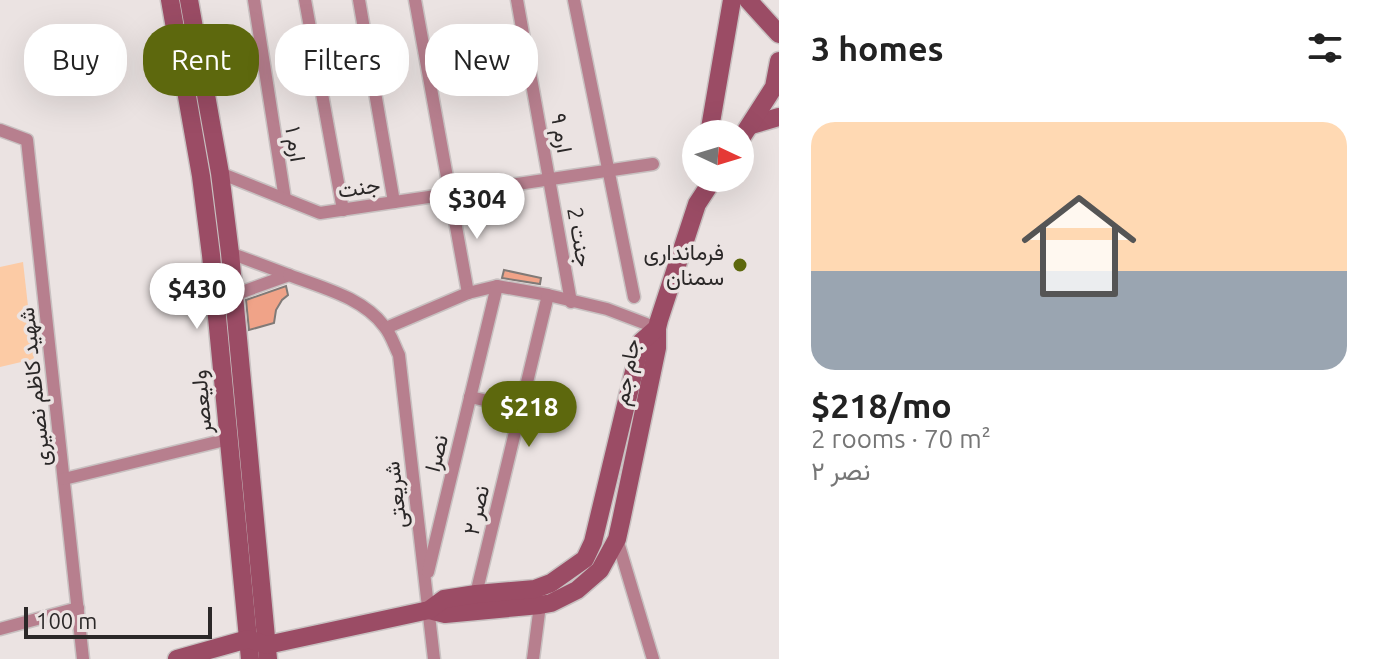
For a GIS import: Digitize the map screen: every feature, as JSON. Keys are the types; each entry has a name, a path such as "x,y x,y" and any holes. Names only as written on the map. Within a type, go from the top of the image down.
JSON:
{"street":[{"name":"ولیعصر","path":"170,0 201,176 221,254"},
{"name":"ولیعصر","path":"189,0 220,173 225,297 268,652"},
{"name":"ارم ۱","path":"254,0 285,199"},
{"path":"305,0 343,210"},
{"path":"359,0 394,202"},
{"path":"415,0 425,53"},
{"name":"ارم ۹","path":"517,0 522,24"},
{"path":"574,0 634,297"},
{"path":"711,120 732,0"},
{"path":"748,0 779,34"},
{"path":"753,120 774,87 779,61"},
{"path":"433,96 468,293"},
{"name":"ارم ۹","path":"535,96 550,179"},
{"path":"754,128 779,117"},
{"name":"شهید کاظم نصیری","path":"0,130 27,140 83,659"},
{"name":"جنت","path":"220,173 320,213 653,164"},
{"name":"جنت 2","path":"550,179 571,302"},
{"path":"386,328 468,293 497,286 607,309 657,328 699,192"},
{"path":"697,204 705,192"},
{"name":"شریعتی","path":"221,254 349,298 371,311 386,328 399,355 434,659"},
{"path":"225,297 289,275"},
{"name":"نصرا","path":"426,583 497,286"},
{"name":"نصر ۲","path":"476,594 548,295"},
{"name":"ولیعصر","path":"225,297 229,439 251,659"},
{"name":"جام جم","path":"429,610 445,614 551,603 577,590 600,570 617,539 657,348 657,328"},
{"name":"جام جم","path":"268,652 429,610 444,599 535,589 551,583 585,559 593,542 641,342 657,328"},
{"path":"470,397 521,408"},
{"path":"64,479 229,439"},
{"path":"617,539 653,659"},
{"path":"533,659 540,605"},
{"path":"0,629 78,608"},
{"path":"177,659 248,639 268,652"},
{"path":"251,659 268,652"}],"shaded area":[{"path":"23,262 34,359 0,367 0,267"}],"building":[{"path":"504,270 541,278 540,284 502,278"},
{"path":"286,286 288,295 276,310 274,323 249,330 246,300"}],"place":[{"name":"فرمانداری سمنان","path":"740,265"}]}
